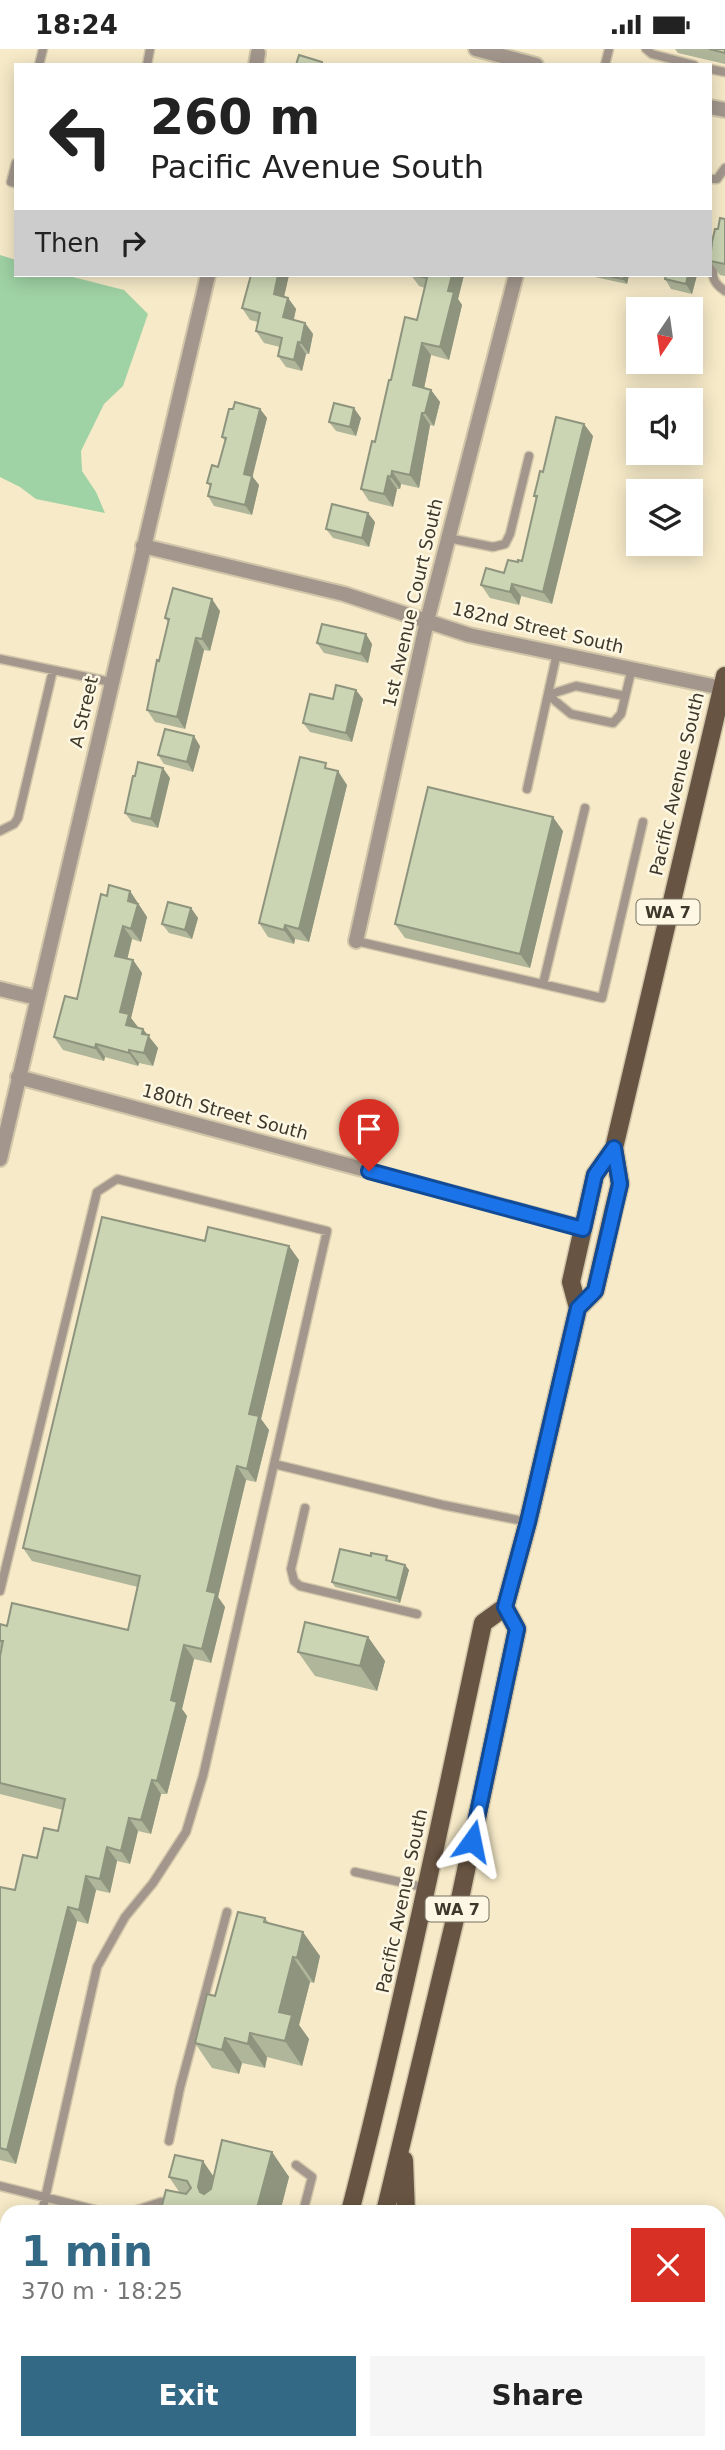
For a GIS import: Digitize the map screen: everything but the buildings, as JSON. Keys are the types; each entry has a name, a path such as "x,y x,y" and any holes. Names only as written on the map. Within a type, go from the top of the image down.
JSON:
{"main road":[{"name":"Pacific Avenue South","path":"352,2205 427,1888 483,1623 505,1607 528,1522 578,1308 571,1282 595,1175 614,1148 724,682"},
{"name":"Pacific Avenue South","path":"578,1308 595,1291 620,1184 614,1148"},
{"name":"WA 7","path":"387,2205 461,1894 517,1629 505,1607"},
{"path":"403,2137 407,2205"}],"street":[{"path":"476,49 528,63"},
{"name":"A Street","path":"0,1159 208,277"},
{"name":"1st Avenue Court South","path":"356,941 427,621 515,277"},
{"name":"182nd Street South","path":"143,546 344,594 468,635 632,669 724,682"},
{"path":"0,989 37,998"},
{"name":"180th Street South","path":"18,1077 583,1229"}],"lane":[{"path":"646,49 652,54 686,63"},
{"path":"712,179 717,179 725,168"},
{"path":"717,249 712,273 716,285 725,292"},
{"path":"448,538 494,547 505,544 510,534 529,456"},
{"path":"527,789 557,653"},
{"path":"0,659 111,682"},
{"path":"548,695 571,714 610,724 619,718 632,669"},
{"path":"0,831 14,824 18,818 53,670"},
{"path":"548,695 576,686 625,696"},
{"path":"543,985 585,808"},
{"path":"356,941 602,998 643,822"},
{"path":"0,1591 97,1192 117,1179 327,1231 203,1776 186,1832 153,1883 125,1917 97,1967 44,2205"},
{"path":"274,1464 443,1505 528,1522"},
{"path":"305,1508 291,1569 293,1581 300,1586 417,1614"},
{"path":"355,1872 427,1888"},
{"path":"169,2141 180,2088 227,1912"},
{"path":"296,2165 312,2176 305,2205"},
{"path":"0,2186 74,2205"},
{"path":"152,2205 161,2202 174,2205"}],"shaded area":[{"path":"0,255 14,259 14,277 73,277 124,290 148,314 123,386 104,404 81,451 82,471 96,492 105,513 36,499 0,477"}],"route":[{"path":"369,1171 583,1229 595,1175 614,1148 620,1184 595,1291 578,1308 528,1522 505,1607 517,1629 472,1841"}]}
